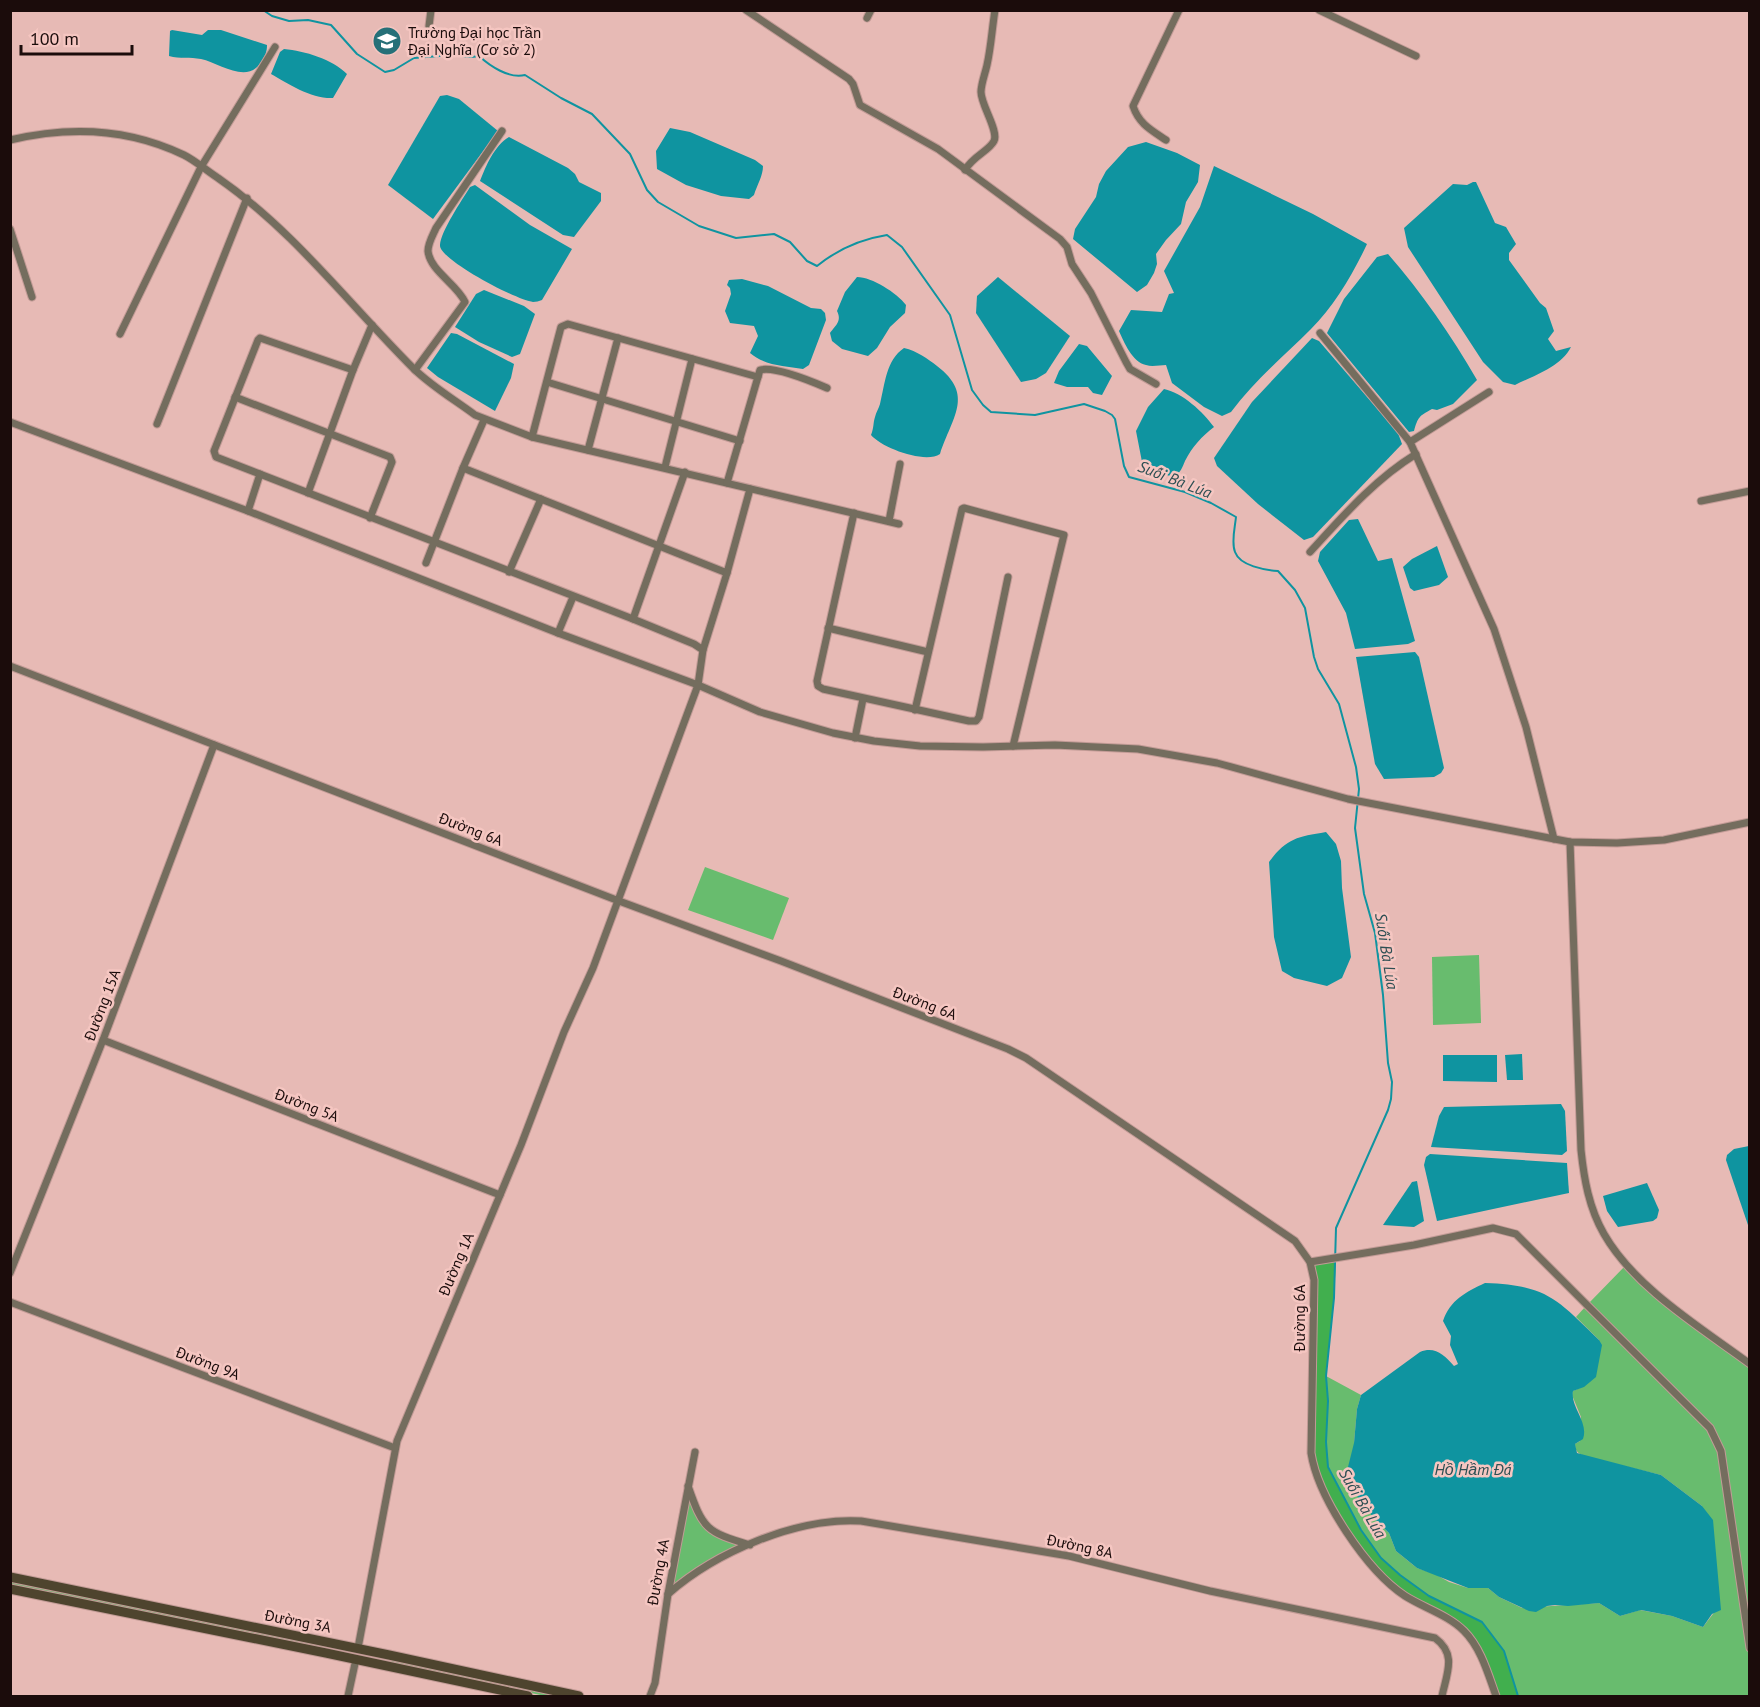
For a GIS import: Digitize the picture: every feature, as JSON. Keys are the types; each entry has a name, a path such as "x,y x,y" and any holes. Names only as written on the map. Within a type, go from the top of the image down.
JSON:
{"street":[{"path":"429,26 431,10"},
{"path":"746,10 849,79 860,105 938,149 1060,239 1130,369 1156,384"},
{"path":"965,170 978,154 994,141 995,135 983,105 981,91 995,10"},
{"path":"1166,140 1143,125 1136,116 1133,106 1179,10"},
{"path":"1319,10 1416,56"},
{"path":"120,334 201,167 275,47"},
{"path":"10,140 36,134 89,130 166,148 185,156 247,198 284,233 415,370 484,420 532,437 899,524"},
{"path":"415,370 465,302 461,293 439,273 428,252 430,242 436,228 502,131"},
{"path":"157,424 247,198"},
{"path":"10,229 32,297"},
{"path":"532,437 561,327 564,324 758,377"},
{"path":"308,493 372,325"},
{"path":"1320,333 1410,442 1416,454 1494,629 1526,728 1554,839"},
{"path":"353,370 260,338 214,451 216,457 633,619 694,644 703,650"},
{"path":"588,450 618,338"},
{"path":"665,467 692,359"},
{"path":"728,483 760,370 767,369 827,388"},
{"path":"546,382 740,441"},
{"path":"1410,442 1489,393"},
{"path":"235,397 391,459 370,518"},
{"path":"426,563 484,420"},
{"path":"10,422 248,511 558,633 698,685 760,712 855,738 928,746 1077,746 1138,749 1217,763 1348,799 1570,842 1617,843 1664,840 1749,822"},
{"path":"1310,552 1359,498 1400,464 1416,454"},
{"path":"889,521 900,464"},
{"path":"463,468 728,573"},
{"path":"633,619 685,472"},
{"path":"248,511 260,474"},
{"name":"Đường 1A","path":"358,1648 395,1448 619,901 698,685 703,650 728,573 750,489"},
{"path":"1701,501 1749,491"},
{"path":"509,572 541,499"},
{"path":"915,710 962,509 1064,536 1013,746"},
{"path":"854,513 828,628 818,686 822,689 976,721 979,717 1008,577"},
{"path":"558,633 573,597"},
{"path":"828,628 928,652"},
{"name":"Đường 6A","path":"10,666 619,901 781,961 1020,1055 1205,1178 1295,1241 1310,1262 1314,1280 1311,1453 1313,1468 1353,1543 1383,1578 1405,1595 1454,1622 1464,1631 1479,1652 1496,1696"},
{"path":"855,738 863,699"},
{"name":"Đường 15A","path":"10,1273 103,1040 214,745"},
{"path":"1570,842 1581,1150 1586,1186 1593,1210 1604,1233 1619,1255 1644,1283 1749,1364"},
{"name":"Đường 5A","path":"103,1040 500,1195"},
{"path":"1310,1262 1414,1245 1492,1228 1516,1234 1710,1428 1717,1439 1721,1451 1749,1648"},
{"name":"Đường 9A","path":"10,1302 395,1448"},
{"name":"Đường 4A","path":"651,1696 695,1452"},
{"path":"688,1485 700,1517 707,1527 717,1535 750,1545"},
{"name":"Đường 8A","path":"668,1594 701,1568 750,1545 798,1527 845,1520 885,1524 1069,1556 1210,1591 1435,1638 1443,1644 1448,1653 1449,1665 1442,1696"},
{"name":"Đường 3A","path":"10,1577 579,1696"},
{"name":"Đường 3A","path":"10,1589 528,1696"},
{"path":"348,1696 358,1648"}],"green space":[{"path":"705,867 789,898 773,940 688,910"},
{"path":"1479,955 1481,1023 1433,1025 1432,957"},
{"path":"1336,1259 1326,1376 1328,1468 1361,1530 1381,1558 1429,1596 1482,1622 1504,1651 1518,1696 1499,1696 1480,1657 1456,1621 1404,1592 1376,1565 1348,1529 1318,1470 1314,1453 1313,1264"},
{"path":"1625,1266 1676,1312 1749,1368 1749,1696 1518,1696 1504,1651 1482,1622 1429,1596 1381,1558 1361,1530 1328,1467 1326,1376 1361,1395 1357,1409 1354,1443 1373,1517 1389,1533 1396,1551 1417,1568 1468,1588 1488,1588 1499,1597 1522,1608 1599,1603 1620,1616 1640,1610 1672,1616 1703,1627 1716,1610 1702,1506 1661,1475 1587,1457 1578,1453 1575,1447 1575,1444 1580,1441 1581,1417 1572,1395 1573,1391 1584,1386 1599,1340 1576,1317 1585,1307 1724,1450 1712,1426 1589,1303"},
{"path":"689,1496 697,1516 707,1530 722,1539 743,1546 700,1566 672,1587"},
{"path":"10,1581 323,1645 323,1648 11,1585"},
{"path":"392,1660 561,1696 545,1696 391,1663"}],"water":[{"path":"208,30 221,30 267,45 267,50 255,69 248,72 233,71 201,59 169,56 170,31 202,35"},
{"path":"284,49 318,57 334,64 347,74 333,98 309,93 271,74 280,52"},
{"path":"447,95 459,99 498,131 433,219 388,185 440,96"},
{"path":"670,128 690,132 755,160 763,166 754,195 749,199 721,196 686,185 657,169 656,151"},
{"path":"509,137 568,168 579,182 601,193 601,201 574,237 563,235 480,181 495,151"},
{"path":"1146,142 1177,153 1200,165 1198,182 1186,202 1181,224 1156,254 1157,264 1154,273 1147,285 1137,292 1073,239 1075,229 1096,197 1099,184 1106,171 1128,147"},
{"path":"1214,166 1313,214 1367,244 1356,267 1319,320 1259,379 1231,412 1222,416 1204,407 1172,383 1166,365 1148,366 1137,360 1129,351 1119,331 1131,310 1162,312 1169,294 1174,293 1164,271 1200,207"},
{"path":"1476,182 1495,223 1506,227 1516,244 1509,253 1509,260 1546,308 1554,331 1548,339 1556,351 1571,347 1554,365 1515,385 1503,382 1483,362 1408,247 1404,228 1453,184 1467,185"},
{"path":"475,185 530,225 572,249 542,300 533,302 512,295 465,269 443,251 440,245 441,239 448,224 470,187"},
{"path":"1388,254 1436,315 1477,380 1453,404 1437,410 1432,409 1422,415 1414,431 1409,432 1327,333 1344,299 1377,257"},
{"path":"857,277 884,286 906,305 905,313 890,327 877,348 868,356 842,349 832,341 830,333 839,320 837,311 845,292"},
{"path":"998,277 1070,336 1046,373 1036,379 1021,382 976,313 977,296"},
{"path":"742,279 768,286 811,308 821,309 825,313 826,320 809,365 803,369 775,365 762,361 750,353 758,336 754,326 730,323 725,311 731,294 727,285 729,280"},
{"path":"484,290 524,306 535,314 520,354 512,357 479,342 455,327 476,294"},
{"path":"451,333 514,364 511,378 495,411 427,368"},
{"path":"1312,338 1319,341 1398,433 1402,444 1313,537 1304,540 1258,504 1217,466 1214,458 1252,402"},
{"path":"1079,344 1087,346 1112,376 1102,395 1093,393 1088,387 1067,387 1054,383 1059,371"},
{"path":"904,348 934,363 949,377 958,397 954,418 940,454 933,457 904,453 884,445 871,435 890,366 893,359"},
{"path":"1164,389 1192,404 1214,427 1194,446 1181,470 1174,477 1143,467 1136,431 1148,407"},
{"path":"1358,519 1378,561 1392,558 1415,641 1408,644 1355,649 1346,613 1318,561 1320,552 1349,520"},
{"path":"1437,546 1448,577 1439,585 1414,591 1410,588 1403,567 1412,559"},
{"path":"1415,652 1419,657 1444,768 1434,777 1384,779 1375,764 1356,657"},
{"path":"1326,832 1336,844 1341,861 1342,888 1351,957 1342,978 1327,986 1294,978 1282,971 1274,937 1269,862 1287,843 1307,835"},
{"path":"1522,1054 1523,1080 1507,1080 1505,1055"},
{"path":"1443,1055 1497,1055 1497,1082 1443,1081"},
{"path":"1561,1104 1565,1111 1567,1151 1562,1155 1431,1147 1439,1116 1444,1107"},
{"path":"1750,1146 1749,1228 1726,1160 1727,1155 1734,1149"},
{"path":"1430,1154 1567,1163 1569,1193 1437,1221 1424,1165 1426,1157"},
{"path":"1417,1181 1424,1221 1414,1227 1383,1225 1412,1182"},
{"path":"1647,1183 1659,1210 1657,1218 1653,1221 1618,1227 1607,1211 1603,1196"},
{"name":"Hồ Hầm Đá","path":"1485,1283 1523,1287 1550,1297 1561,1304 1599,1340 1602,1345 1596,1377 1584,1387 1573,1391 1574,1403 1584,1427 1583,1439 1575,1444 1577,1453 1661,1475 1702,1506 1713,1520 1721,1610 1712,1614 1703,1627 1672,1616 1641,1610 1620,1616 1599,1603 1555,1605 1547,1606 1536,1612 1529,1611 1499,1597 1488,1588 1468,1588 1417,1568 1396,1551 1389,1533 1373,1517 1355,1493 1347,1471 1354,1443 1357,1409 1361,1395 1425,1350 1443,1355 1454,1366 1458,1364 1450,1345 1451,1336 1443,1321 1454,1302 1465,1293"}],"waterway":[{"name":"Suối Bà Lúa","path":"263,10 272,16 289,21 308,20 331,25 357,54 385,72 394,70 414,58 452,55 479,56 506,73 525,75 592,114 630,154 647,190 658,202 699,226 736,238 774,234 790,242 807,261 817,266 850,246 887,235 902,247 950,315 972,390 991,412 1035,415 1084,404 1112,415 1115,419 1124,466 1129,477 1185,492 1236,517 1233,544 1238,557 1247,564 1278,571 1295,590 1305,608 1318,669 1339,704 1356,767 1359,789 1355,828 1364,894 1375,933 1388,1063 1392,1082 1388,1110 1336,1228 1334,1298 1326,1376 1328,1467 1361,1530 1381,1558 1429,1596 1482,1622 1504,1651 1518,1696"}],"place":[{"name":"Trường Đại học Trần Đại Nghĩa (Cơ sở 2)","path":"387,41"}]}
